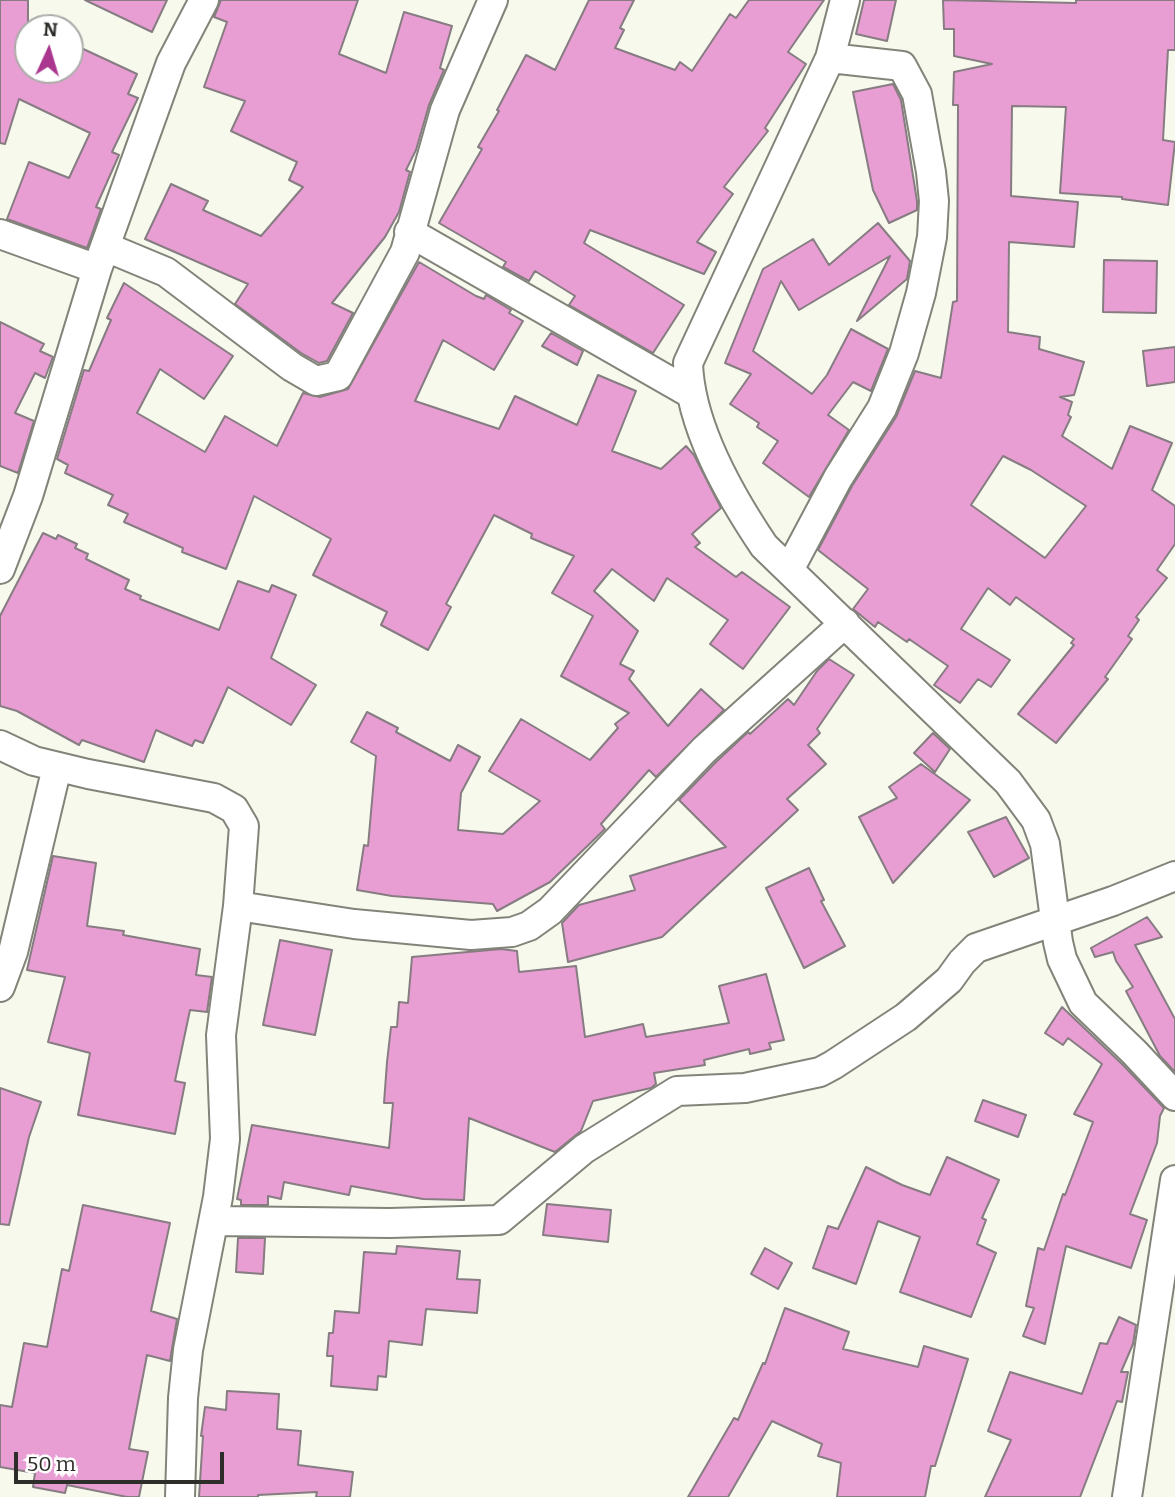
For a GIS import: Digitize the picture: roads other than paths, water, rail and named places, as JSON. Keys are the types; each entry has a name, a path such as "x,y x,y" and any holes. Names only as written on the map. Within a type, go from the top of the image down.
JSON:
{"street":[{"path":"0,569 28,496 102,258 171,63 204,0"},
{"path":"0,234 166,272 292,367 316,381 338,376 405,252 445,110 493,0"},
{"path":"845,0 830,58 688,363 691,393 701,429 743,515 764,546 1009,782 1036,820 1045,845 1062,959 1083,1003 1175,1096"},
{"path":"789,570 838,478 883,408 904,353 921,293 932,237 934,201 931,172 917,94 902,66 830,58"},
{"path":"409,233 691,393"},
{"path":"239,906 354,925 471,935 504,934 529,926 550,911 704,750 845,623"},
{"path":"0,745 34,761 57,767 214,798 234,809 244,826 239,906 221,1035 225,1139 214,1221 186,1374 180,1497"},
{"path":"0,987 13,952 57,767"},
{"path":"214,1221 390,1223 499,1220 584,1149 677,1091 745,1088 820,1072 906,1017 949,980 961,962 976,948 1175,876"},
{"path":"1127,1497 1175,1180"}]}
